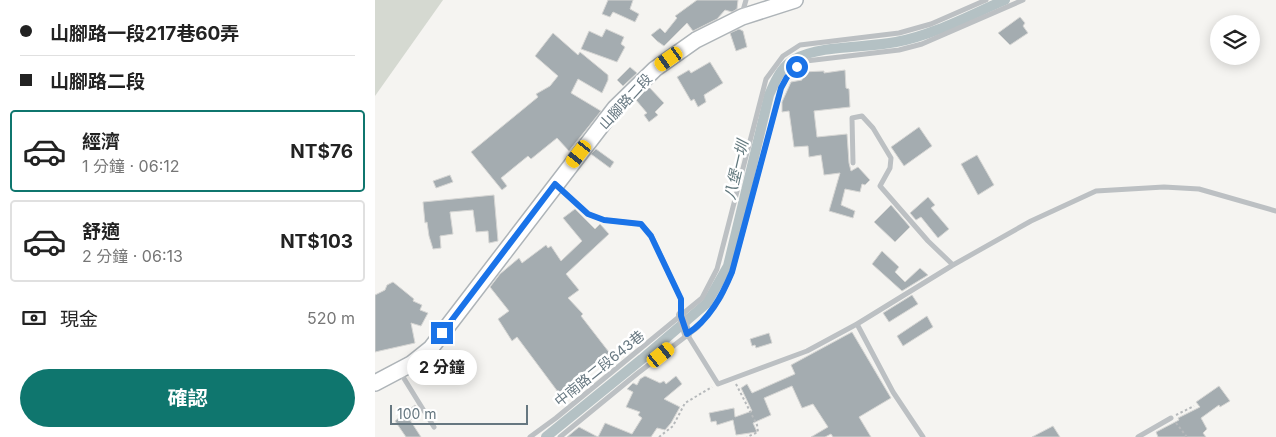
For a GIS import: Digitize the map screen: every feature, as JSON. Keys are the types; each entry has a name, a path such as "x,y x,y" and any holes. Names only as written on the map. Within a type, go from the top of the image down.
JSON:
{"main road":[{"name":"山腳路二段","path":"375,383 400,371 422,357 431,348 615,108 655,69 697,40 742,18 795,0"}],"street":[{"path":"681,316 687,334"}],"lane":[{"path":"742,18 746,0"},
{"name":"中南路二段643巷","path":"530,437 556,418 702,298 717,269 766,79 783,56 800,46 899,33 931,24 985,0"},
{"path":"560,437 698,327 721,296 732,272 781,88 787,77 806,61 899,50 922,44 1023,0"},
{"path":"853,162 852,118 862,116 873,128 891,158 890,168 880,186 928,241 953,265"},
{"path":"555,184 588,214 604,220 641,224 651,236 681,299 681,316"},
{"path":"687,334 718,384 807,352 1031,221 1096,191 1164,187 1199,189 1276,211"},
{"path":"857,324 893,392 923,437"},
{"path":"400,371 434,427"},
{"path":"1138,437 1171,418"}],"path":[{"path":"733,378 757,425 758,432 747,437"},
{"path":"659,437 673,426 685,403 718,384"},
{"path":"1187,437 1171,418 1194,406"}],"shaded area":[{"path":"375,0 443,0 375,96"}],"building":[{"path":"608,0 633,0 630,9 639,14 635,22 613,12 610,17 602,14"},
{"path":"697,0 738,0 737,9 732,12 725,10 717,19 693,31 687,23 664,46 651,35 660,28 665,33 677,18 675,16"},
{"path":"1020,17 1025,23 1023,26 1028,33 1010,45 998,33"},
{"path":"606,29 624,37 621,44 625,47 617,62 581,49 589,31 602,37"},
{"path":"739,29 743,31 747,47 736,51 730,33"},
{"path":"553,33 578,55 580,52 608,75 608,80 602,93 578,79 571,93 601,111 569,151 557,138 531,159 528,156 501,178 507,186 502,190 471,152 538,97 536,94 550,86 558,76 535,56"},
{"path":"710,62 723,83 704,95 706,102 698,107 694,99 691,101 677,77 689,70 691,73"},
{"path":"630,67 637,73 623,86 617,80"},
{"path":"845,70 850,107 814,111 817,137 847,134 851,171 858,167 870,180 865,185 862,184 860,192 845,189 841,205 855,211 853,218 829,211 840,173 824,175 821,155 809,157 808,146 794,147 789,111 782,112 782,102 791,82 802,80 802,72 824,71 824,73"},
{"path":"649,87 664,103 655,112 658,115 649,122 644,115 647,113 636,100"},
{"path":"919,127 932,146 904,166 891,147"},
{"path":"596,149 614,162 610,168 591,154"},
{"path":"977,155 994,185 978,195 961,164"},
{"path":"450,175 453,182 436,188 433,181"},
{"path":"494,195 498,241 489,243 488,231 476,232 473,210 450,212 453,234 440,236 441,248 433,249 427,222 425,223 423,202"},
{"path":"928,197 935,205 931,208 949,229 938,238 921,217 916,220 910,213"},
{"path":"891,205 910,227 895,242 874,222"},
{"path":"575,209 595,229 600,224 609,234 566,274 579,290 568,298 583,314 581,316 612,356 561,396 517,337 512,341 498,319 509,311 490,287 500,274 519,258 522,263 546,245 548,248 551,246 561,261 582,241 563,218"},
{"path":"882,251 899,267 895,272 905,282 920,268 928,275 902,291 872,264"},
{"path":"393,282 414,299 413,301 422,305 420,310 428,313 421,326 411,323 415,343 375,352 375,295 385,290 387,285"},
{"path":"912,295 918,304 889,322 883,313"},
{"path":"927,316 933,327 903,346 897,336"},
{"path":"852,332 891,398 859,417 871,437 833,437 831,434 825,437 811,437 828,427 813,404 802,408 792,386 764,398 771,415 753,423 757,432 736,435 733,420 717,425 716,421 711,422 709,413 734,408 735,417 752,411 741,388 747,384 752,393 795,374 791,365"},
{"path":"769,333 772,343 756,348 755,345 752,346 750,339"},
{"path":"645,376 660,383 664,381 666,384 676,376 682,384 664,399 680,407 671,423 665,430 657,428 651,437 598,437 605,423 632,434 642,418 638,415 640,412 626,407 633,392 627,389 633,383 637,385 640,379"},
{"path":"1219,386 1230,401 1220,407 1219,405 1201,418 1207,429 1203,433 1206,437 1158,437 1156,432 1200,407 1196,402"},
{"path":"415,405 421,413 410,420 421,437 406,437 395,421"},
{"path":"1053,426 1060,437 1032,437"},
{"path":"579,427 598,437 567,437"}],"waterway":[{"name":"八堡一圳","path":"546,437 707,303 728,266 769,95 779,75 790,62 805,54 817,51 884,44 924,35 1005,0"}],"route":[{"path":"442,333 555,184 588,214 604,220 641,224 651,236 681,299 681,316 687,334 698,327 721,296 732,272 781,88 787,77 797,67"}]}
